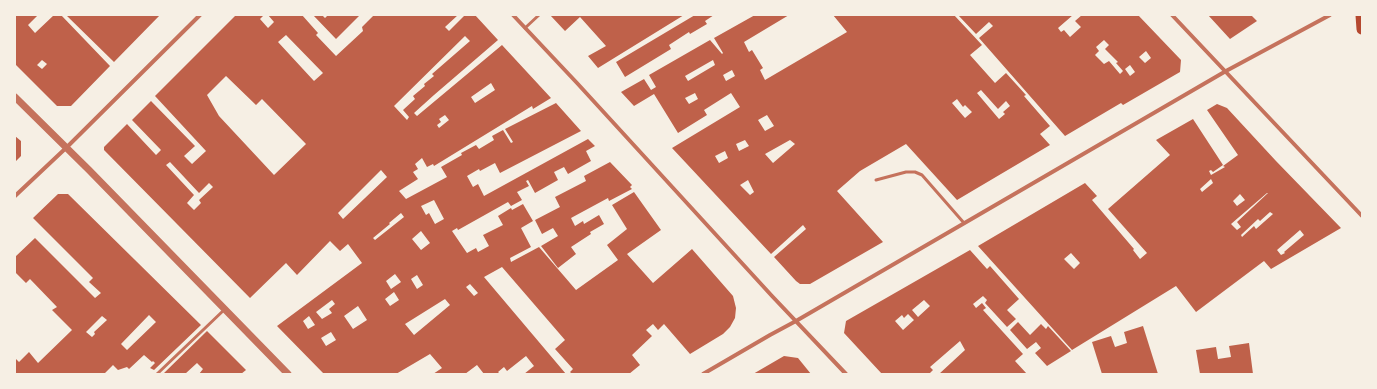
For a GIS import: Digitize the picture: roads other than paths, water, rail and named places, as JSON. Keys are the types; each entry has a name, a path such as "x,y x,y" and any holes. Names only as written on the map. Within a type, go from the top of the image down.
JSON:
{"highway":[{"path":"1361,15 1362,29"}],"street":[{"path":"15,196 67,147 200,15"},
{"path":"513,15 846,374"},
{"path":"1172,15 1362,216"},
{"path":"703,374 1226,71 1330,15"},
{"path":"15,97 67,147 288,374"}],"lane":[{"path":"525,28 539,15"},
{"path":"876,180 906,172 915,172 922,175 964,223"},
{"path":"157,374 225,309"}]}
